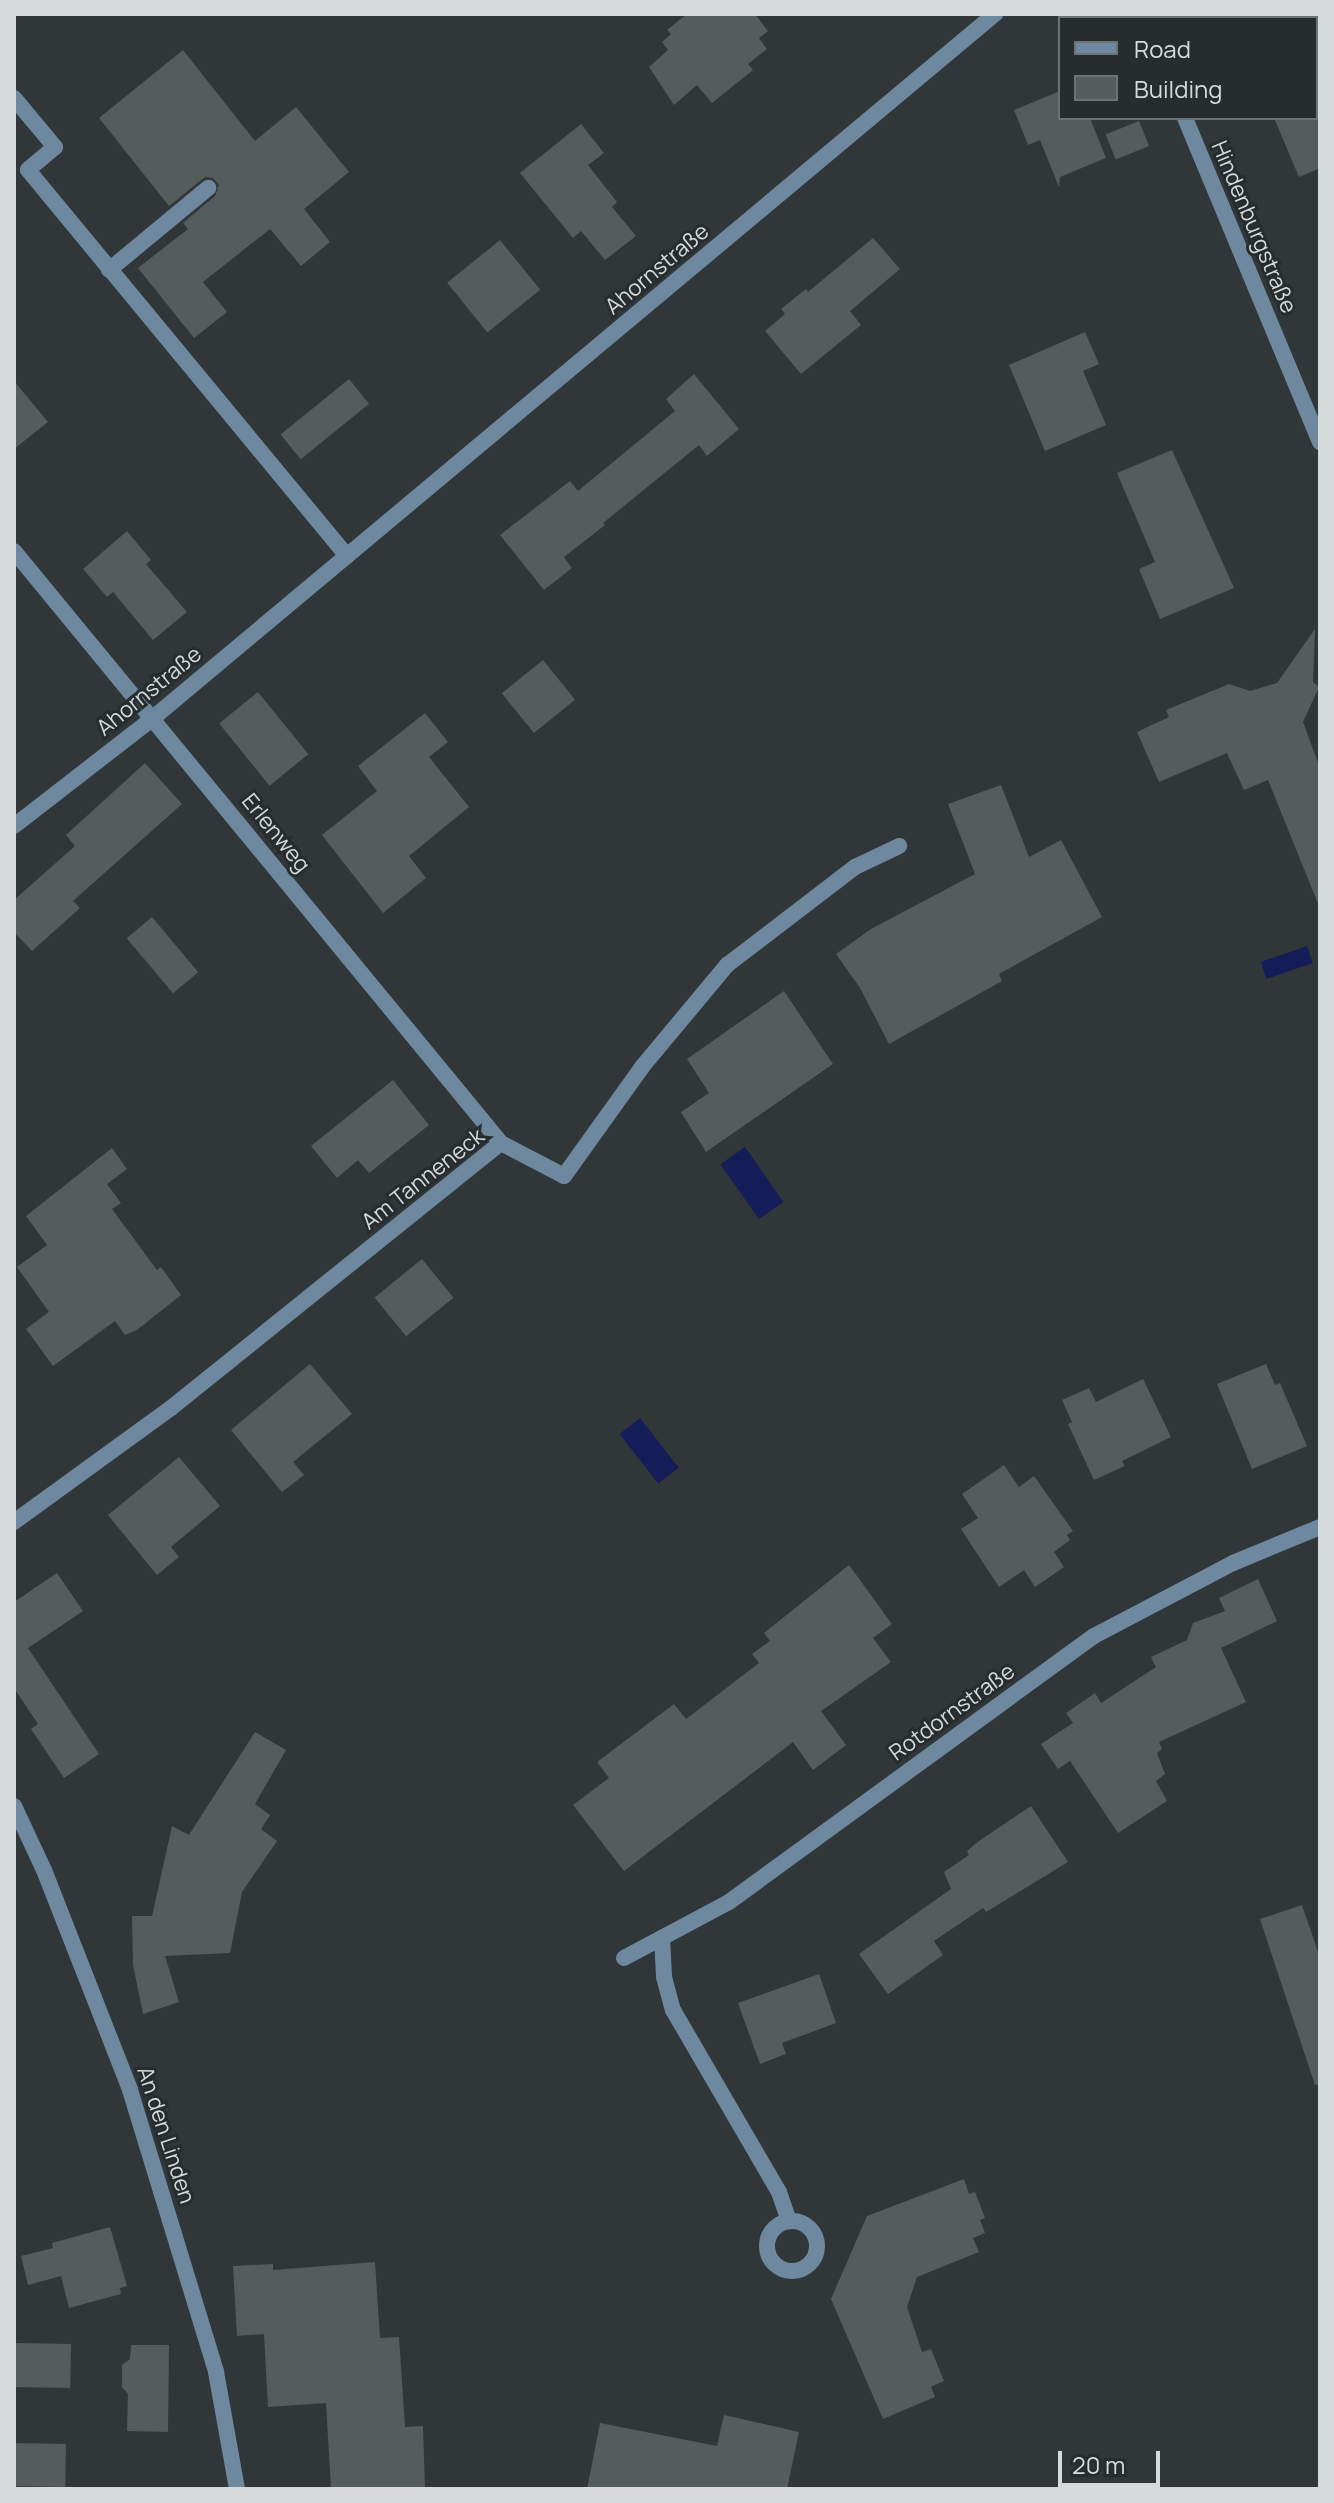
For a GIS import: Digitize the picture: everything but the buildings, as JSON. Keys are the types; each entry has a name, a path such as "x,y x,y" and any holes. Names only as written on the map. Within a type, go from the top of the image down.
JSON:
{"street":[{"name":"Ahornstraße","path":"14,826 153,718 995,14"},
{"path":"14,98 55,147 28,170 347,556"},
{"name":"Hindenburgstraße","path":"1186,120 1320,442"},
{"path":"109,270 208,188"},
{"name":"Erlenweg","path":"14,551 501,1143"},
{"name":"Am Tanneneck","path":"14,1522 171,1408 501,1143 564,1176 642,1067 727,965 855,867 899,846"},
{"name":"Rotdornstraße","path":"624,1958 729,1902 1094,1636 1233,1563 1320,1527"},
{"name":"An den Linden","path":"14,1806 44,1870 130,2090 216,2372 237,2489"},
{"path":"662,1938 664,1977 673,2010 779,2192 789,2221"}],"shaded area":[{"path":"1307,946 1313,963 1267,979 1261,962"},
{"path":"745,1147 783,1202 759,1219 720,1164"},
{"path":"640,1418 679,1468 658,1484 620,1434"}]}
